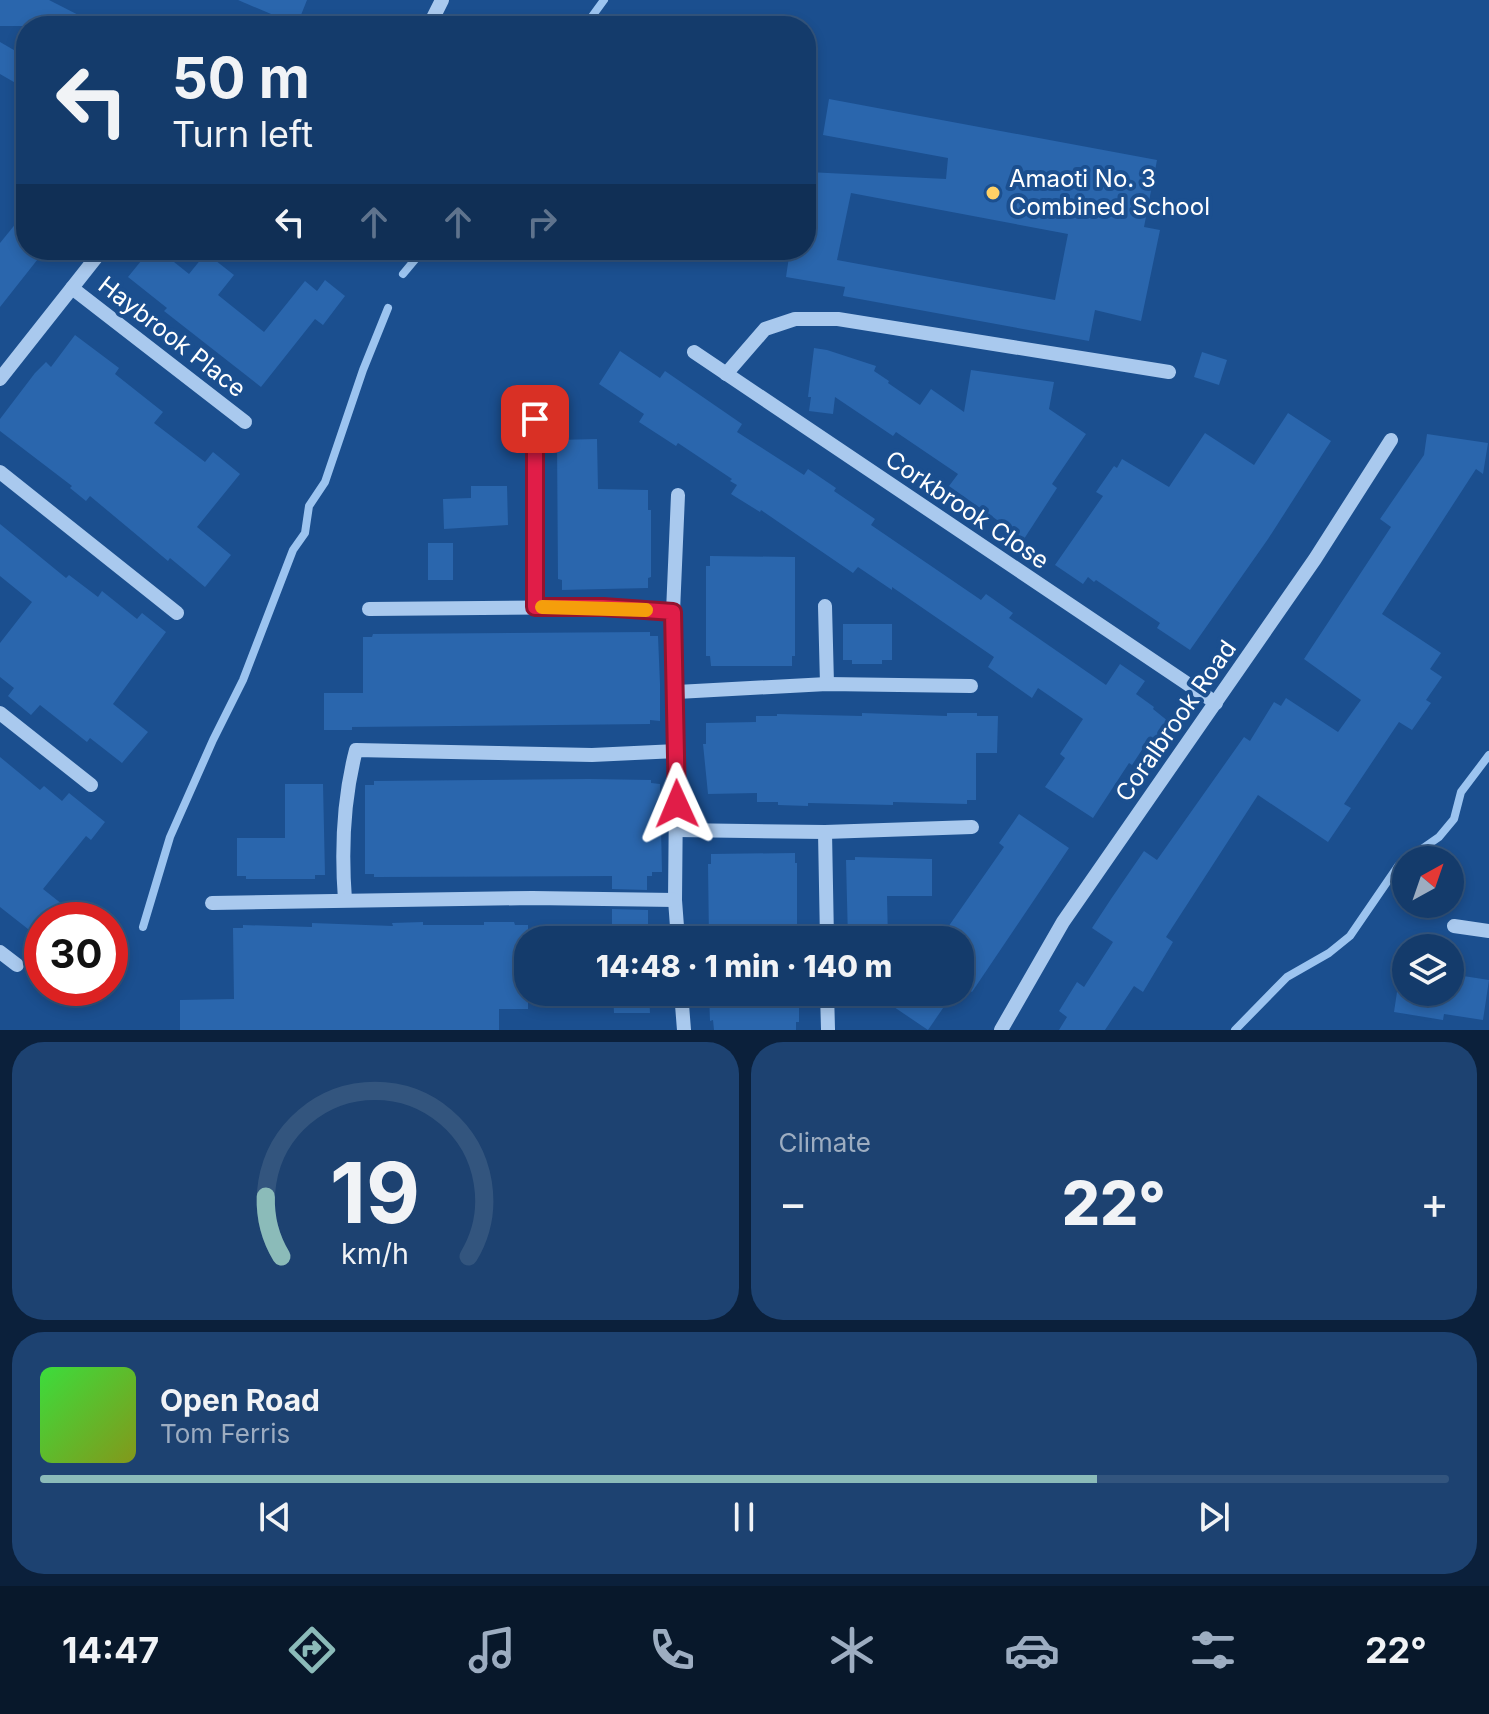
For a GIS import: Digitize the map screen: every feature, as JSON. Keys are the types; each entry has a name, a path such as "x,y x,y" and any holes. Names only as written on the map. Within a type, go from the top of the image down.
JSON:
{"street":[{"path":"0,379 94,260"},
{"name":"Haybrook Place","path":"72,288 245,422"},
{"path":"726,374 765,329 795,319 838,319 1169,372"},
{"name":"Corkbrook Close","path":"694,352 1216,703"},
{"path":"535,419 535,607"},
{"name":"Coralbrook Road","path":"1001,1030 1063,922 1216,703 1391,440"},
{"path":"0,472 177,613"},
{"path":"677,926 677,692 673,612 678,495"},
{"path":"825,606 827,684"},
{"path":"369,609 603,607 673,612"},
{"path":"677,692 827,684 971,686"},
{"path":"0,713 91,785"},
{"path":"345,900 343,821 348,780 356,750 592,755 677,751"},
{"path":"677,830 825,832 972,827"},
{"path":"825,832 827,926"},
{"path":"212,903 532,898 675,900"},
{"path":"1454,926 1489,931"},
{"path":"0,952 17,965"},
{"path":"682,1006 684,1030"},
{"path":"827,1006 828,1029"}],"building":[{"path":"0,0 49,0 80,16 16,16 16,26 0,26"},
{"path":"238,0 307,0 301,16 276,16"},
{"path":"0,42 16,51 16,83 0,74"},
{"path":"829,99 1157,160 1144,227 1160,230 1141,321 1095,310 1089,341 843,296 845,287 786,277 789,260 816,260 816,172 946,179 948,158 823,135","holes":["851,193 1068,234 1055,300 837,260"]},
{"path":"16,223 16,260 37,260 0,307 0,243"},
{"path":"142,260 172,260 189,274 200,260 215,260 234,275 218,295 264,332 305,281 317,291 325,280 345,296 323,325 315,319 261,387 164,311 167,308 128,277"},
{"path":"75,335 119,368 115,374 163,412 154,423 205,462 213,452 240,474 197,527 231,555 205,587 170,558 168,561 90,496 86,501 70,488 72,486 0,431 0,419 35,373 46,362 51,367"},
{"path":"814,348 876,366 874,371 920,405 931,389 964,412 971,370 1054,382 1049,409 1086,434 1052,484 1057,488 1024,539 949,486 958,474 896,432 893,436 835,397 833,414 809,411"},
{"path":"620,351 660,378 665,371 742,424 737,432 804,475 808,469 836,488 834,491 875,519 871,525 981,600 986,594 1013,613 1009,618 1106,685 1120,664 1145,681 1136,694 1174,726 1160,747 1149,739 1132,765 1129,763 1093,818 1045,787 1065,758 1060,754 1083,719 1038,688 1032,698 988,667 994,657 892,587 892,590 858,567 853,573 761,510 731,494 737,485 730,481 732,479 678,443 676,446 639,422 644,414 599,384"},
{"path":"1202,352 1227,360 1219,385 1194,377"},
{"path":"1288,413 1331,441 1268,539 1190,650 1157,628 1160,623 1096,580 1094,582 1088,577 1083,584 1055,565 1103,496 1096,492 1122,459 1169,487 1205,433 1254,465"},
{"path":"1427,434 1488,443 1483,474 1476,469 1382,614 1441,653 1430,669 1442,677 1426,700 1431,703 1412,730 1399,722 1344,804 1351,808 1328,842 1258,795 1166,937 1173,942 1143,992 1134,986 1105,1030 1059,1030 1067,1017 1059,1011 1077,982 1084,987 1113,942 1092,928 1111,899 1144,851 1157,860 1244,737 1250,741 1274,702 1281,706 1286,698 1338,732 1361,700 1304,659 1391,527 1380,519 1424,455"},
{"path":"597,439 598,489 648,490 651,577 648,578 648,588 562,590 562,580 558,579 557,440"},
{"path":"471,486 507,486 508,525 444,529 443,499 471,498"},
{"path":"0,524 66,578 69,575 98,597 102,591 137,619 142,613 166,632 113,704 148,732 122,763 90,738 87,742 40,705 31,715 8,696 14,688 0,677 0,643 32,602 0,576"},
{"path":"428,543 453,543 453,580 428,580"},
{"path":"710,556 795,557 795,656 792,656 792,666 711,666 710,656 706,656 706,566 710,566"},
{"path":"843,624 892,624 892,660 882,660 882,664 852,664 852,660 843,660"},
{"path":"650,632 650,636 658,636 660,721 650,720 650,724 352,727 352,730 324,730 324,693 363,693 363,637 372,637 373,634"},
{"path":"862,713 947,716 947,713 977,713 977,716 998,716 997,753 976,753 976,800 967,800 967,804 808,803 808,806 757,802 757,793 708,794 703,744 706,744 706,723 756,722 756,716 777,714 862,716"},
{"path":"0,757 40,790 44,786 62,801 69,793 105,822 91,840 86,836 43,889 59,902 24,902 24,926 0,907"},
{"path":"651,780 651,783 660,784 662,872 652,872 652,876 647,876 647,890 612,889 612,876 374,877 374,874 365,874 365,785 374,785 374,781"},
{"path":"285,784 323,784 325,875 315,875 315,879 246,879 246,876 237,876 237,838 285,838"},
{"path":"1019,814 1069,848 974,989 974,926 949,926 1004,847 999,843"},
{"path":"795,853 797,926 709,926 708,864 711,864 711,854"},
{"path":"855,857 932,859 932,896 887,896 888,926 848,926 846,860 855,860"},
{"path":"612,909 648,910 648,926 612,926"},
{"path":"484,922 514,922 515,925 528,925 514,926 514,1006 528,1006 528,1009 499,1009 499,1030 180,1030 180,1000 234,999 233,928 243,928 243,925 312,927 312,923 393,926 392,923 484,925"},
{"path":"1464,976 1489,980 1483,1020 1444,1014 1443,1020 1394,1012 1395,1006 1464,1006"},
{"path":"614,1006 650,1006 650,1013 614,1013"},
{"path":"709,1006 799,1006 796,1030 714,1030 713,1020 710,1021"},
{"path":"895,1006 944,1006 928,1030"}],"waterway":[{"path":"592,16 604,0"},
{"path":"403,274 415,260"},
{"path":"143,927 170,837 243,680 293,550 305,533 309,506 325,482 388,308"},
{"path":"1426,846 1439,837 1454,819 1461,792 1489,755"},
{"path":"1235,1030 1287,977 1329,953 1350,936 1392,875"}],"slow traffic":[{"path":"542,607 646,610"}],"place":[{"name":"Amaoti No. 3 Combined School","path":"993,193"}],"route":[{"path":"535,419 535,607 603,607 673,612 677,804"}]}
